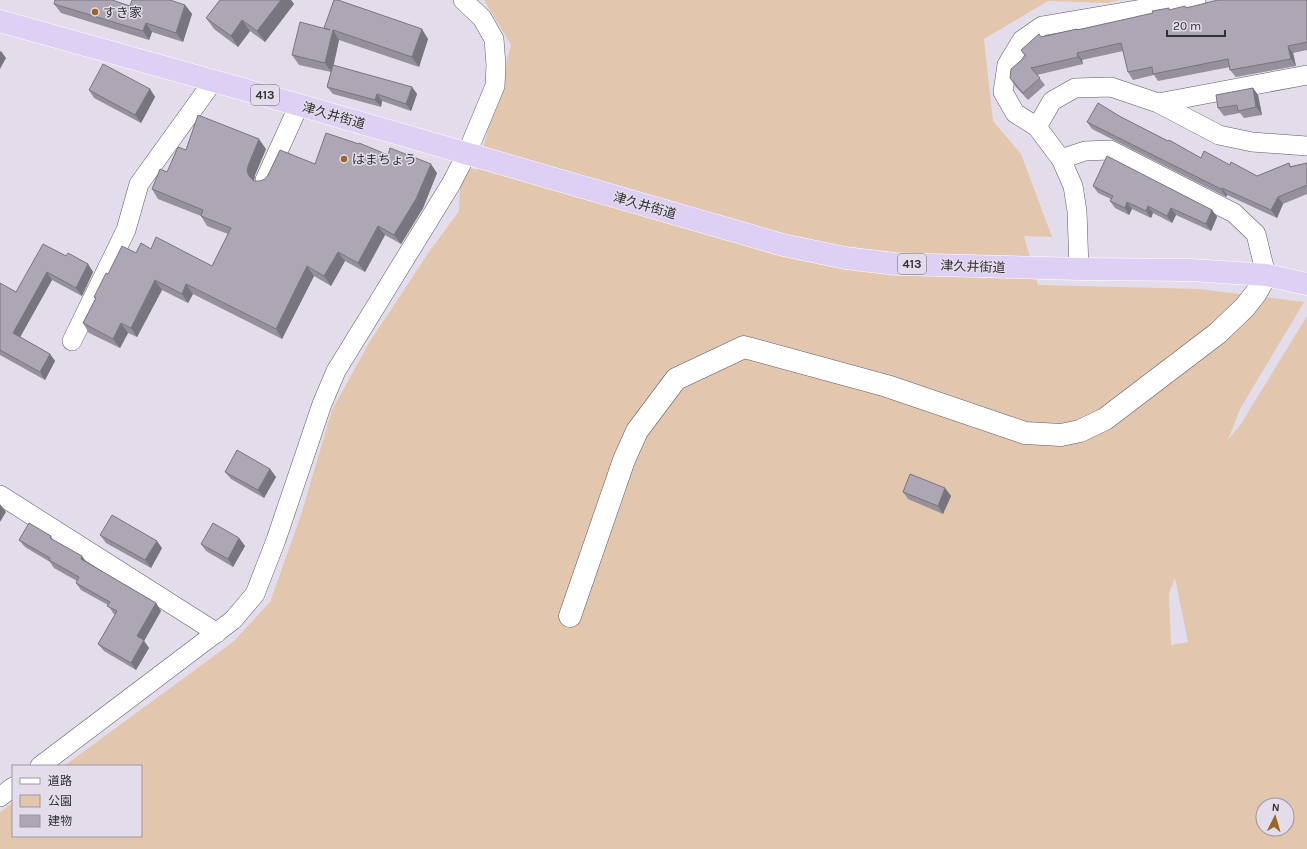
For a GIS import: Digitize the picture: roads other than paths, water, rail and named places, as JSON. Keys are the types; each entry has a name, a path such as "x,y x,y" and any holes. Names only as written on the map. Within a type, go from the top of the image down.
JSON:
{"highway":[{"name":"津久井街道","path":"0,21 214,80 783,245 845,258 904,264 1080,269 1191,270 1266,275 1307,284"}],"street":[{"path":"41,765 234,620 256,594 322,404 336,371 451,184 495,86 496,65 494,39 482,18 463,0"},
{"path":"1080,269 1077,211 1073,186 1061,159 1037,127 1015,113 1003,92 1007,65 1022,40 1042,26 1196,0"},
{"path":"1158,102 1307,75"},
{"path":"72,341 126,230 139,184 214,80"},
{"path":"1037,127 1052,101 1075,88 1111,86 1158,102 1219,135 1252,142 1307,146"},
{"path":"265,180 299,105"},
{"path":"570,616 624,460 637,430 676,380 744,347 887,386 1025,433 1061,435 1080,430 1105,419 1218,333 1245,308 1256,293 1266,275 1256,234 1234,213 1110,150 1085,151 1061,159"},
{"path":"0,495 217,633"},
{"path":"0,797 12,788"}],"place":[{"name":"すき家","path":"95,12"},
{"name":"はまちょう","path":"344,159"}]}
